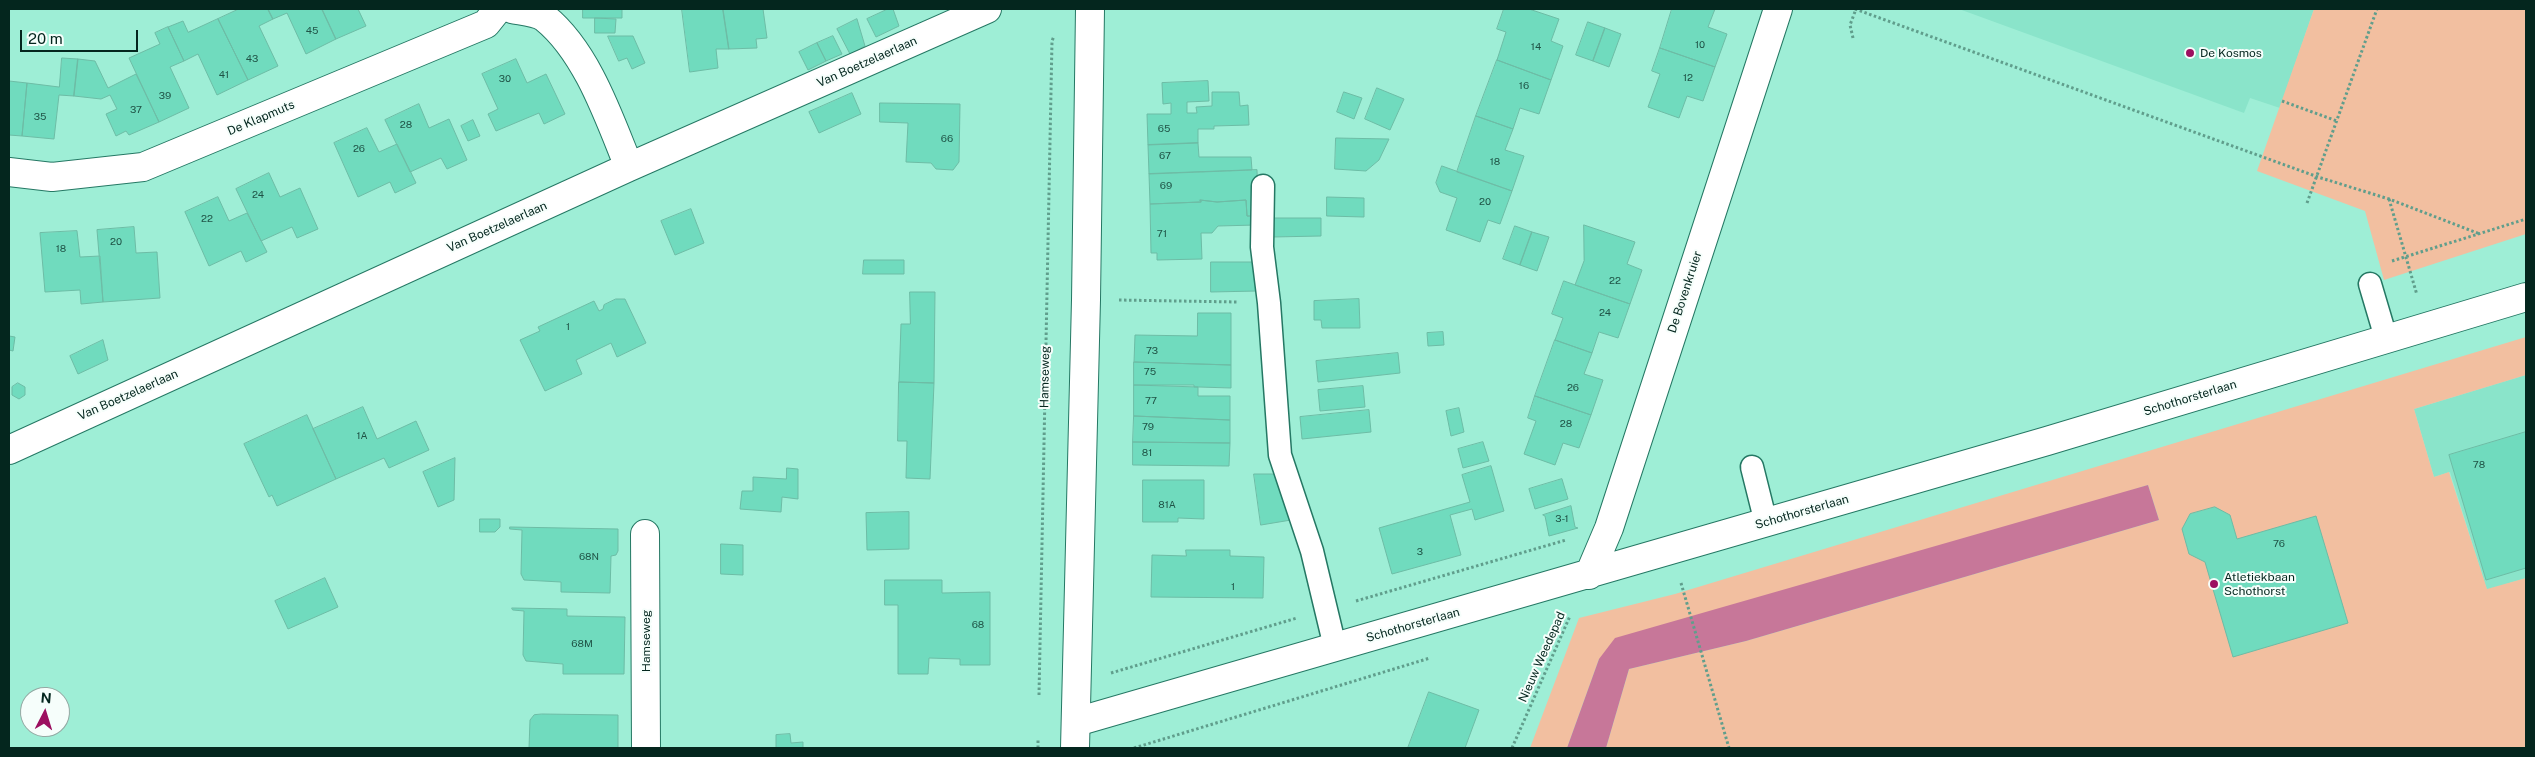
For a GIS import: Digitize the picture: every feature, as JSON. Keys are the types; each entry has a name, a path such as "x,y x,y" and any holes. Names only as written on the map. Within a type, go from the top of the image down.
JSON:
{"street":[{"name":"De Klapmuts","path":"9,172 52,177 143,167 486,24 498,9"},
{"path":"512,9 544,17 578,54 629,167"},
{"name":"Van Boetzelaerlaan","path":"9,450 629,167 987,9"},
{"path":"1075,735 1086,300 1090,9"},
{"name":"De Bovenkruier","path":"1589,574 1608,528 1778,9"},
{"name":"Schothorsterlaan","path":"1075,735 1335,647 2047,441 2526,297"},
{"name":"Hamseweg","path":"645,534 646,748"}],"lane":[{"path":"1263,186 1262,247 1269,303 1280,455 1312,551 1335,647"},
{"path":"2370,284 2386,338"},
{"path":"1752,468 1766,522"}],"path":[{"path":"1852,38 1850,25 1856,9 2318,177 2390,199 2480,234"},
{"path":"2307,203 2318,177 2377,9"},
{"name":"Hamseweg","path":"1039,701 1052,41 1056,33"},
{"path":"2282,102 2337,121"},
{"path":"2390,199 2426,327"},
{"path":"2390,262 2526,219"},
{"path":"1086,300 1269,303"},
{"name":"Nieuw Weedepad","path":"1512,748 1589,574"},
{"path":"1688,604 1729,748"},
{"path":"1038,730 1038,748"}],"shaded area":[{"name":"De Kosmos","path":"1959,9 2314,9 2280,108 2250,98 2244,113"},
{"path":"2314,9 2526,9 2526,234 2384,280 2365,211 2257,171"},
{"name":"Atletiekbaan Schothorst","path":"2526,337 2526,375 2414,409 2434,477 2449,472 2487,589 2526,578 2526,748 1606,748 1629,669 1746,641 2159,520 2148,485 1599,659 1567,748 1530,748 1579,618 1675,594"},
{"path":"2526,375 2526,578 2487,590 2450,472 2434,477 2414,409"},
{"path":"2148,485 2159,520 1746,641 1629,669 1606,748 1567,748 1599,659 1615,638"}],"building":[{"path":"239,9 268,9 273,19 259,26 278,66 248,80 218,19"},
{"path":"268,9 322,9 336,39 306,54 287,13 273,19"},
{"path":"322,9 358,9 366,26 336,39"},
{"path":"583,9 622,9 622,18 583,18"},
{"path":"682,9 723,9 729,49 716,49 718,68 690,72"},
{"path":"723,9 763,9 767,38 756,39 757,48 729,49"},
{"path":"888,9 893,9 899,26 876,37 867,19"},
{"path":"1504,9 1529,9 1559,19 1551,41 1563,46 1551,80 1497,60 1506,32 1497,29"},
{"path":"1672,9 1715,9 1708,27 1727,34 1715,67 1660,48"},
{"path":"595,18 616,19 615,33 595,33"},
{"path":"218,19 248,80 217,95 198,54 184,61 168,27 183,21 188,32"},
{"path":"857,19 865,46 850,54 837,29"},
{"path":"1588,22 1605,28 1593,61 1576,55"},
{"path":"168,27 184,61 170,67 189,108 159,122 129,58 160,44 155,33"},
{"path":"1605,28 1621,34 1609,67 1593,61"},
{"path":"608,36 633,36 645,63 632,69 627,58 619,61"},
{"path":"833,36 842,54 826,61 817,43"},
{"path":"817,43 826,61 808,70 799,52"},
{"path":"1660,48 1715,67 1703,101 1687,96 1679,118 1648,107 1660,74 1652,71"},
{"path":"62,58 78,59 74,96 59,95 54,139 22,136 27,83 59,87"},
{"path":"78,59 95,61 108,88 136,74 159,122 129,135 126,131 116,136 106,114 117,109 110,95 101,99 74,96"},
{"path":"516,59 527,83 546,74 565,114 544,124 539,113 496,131 488,114 498,109 482,74"},
{"path":"1497,60 1551,80 1539,114 1520,108 1513,129 1476,116"},
{"path":"9,81 27,83 22,136 9,135"},
{"path":"1208,81 1209,101 1187,102 1187,113 1197,113 1196,107 1212,106 1212,92 1239,92 1240,106 1248,105 1249,125 1214,126 1214,129 1198,129 1198,143 1148,145 1147,114 1171,114 1171,103 1163,104 1162,83"},
{"path":"1377,88 1404,99 1390,130 1365,119"},
{"path":"1344,92 1362,98 1354,119 1337,112"},
{"path":"852,93 861,114 819,133 809,112"},
{"path":"880,103 960,104 959,162 953,170 936,169 931,163 906,162 908,123 880,122"},
{"path":"419,104 429,128 449,119 467,160 447,169 441,158 410,172 385,120"},
{"path":"1476,116 1513,129 1505,150 1524,156 1512,191 1457,172"},
{"path":"473,120 480,136 468,141 461,126"},
{"path":"367,128 379,152 397,144 416,183 395,193 390,182 358,197 334,143"},
{"path":"1336,138 1389,139 1379,160 1366,171 1335,169"},
{"path":"1198,143 1199,157 1251,157 1252,170 1149,174 1148,145"},
{"path":"1442,166 1512,191 1500,224 1488,220 1480,242 1446,230 1457,198 1440,192 1436,183"},
{"path":"1257,170 1258,200 1256,216 1247,216 1246,200 1217,202 1200,200 1201,202 1150,204 1149,174"},
{"path":"269,173 280,197 300,188 318,229 297,238 292,227 261,241 236,189"},
{"path":"218,197 229,221 247,213 267,252 246,262 241,251 209,266 185,212"},
{"path":"1327,197 1364,198 1364,217 1327,216"},
{"path":"1200,200 1217,202 1246,200 1247,216 1256,216 1256,225 1218,226 1212,233 1201,233 1202,259 1157,260 1157,253 1151,253 1150,204 1201,202"},
{"path":"691,209 704,243 675,255 661,221"},
{"path":"1272,218 1321,218 1321,236 1273,237"},
{"path":"1584,225 1635,242 1627,264 1642,270 1630,304 1575,285 1584,261"},
{"path":"1515,226 1532,232 1520,265 1503,259"},
{"path":"134,227 136,253 157,252 160,298 103,302 97,230"},
{"path":"77,231 80,257 100,256 103,302 81,304 80,290 45,292 40,233"},
{"path":"1532,232 1549,237 1537,271 1520,265"},
{"path":"864,260 904,260 904,274 863,274"},
{"path":"1211,262 1258,262 1258,291 1211,292"},
{"path":"1564,281 1630,304 1618,338 1599,332 1592,353 1555,340 1563,318 1552,314"},
{"path":"910,292 935,292 934,383 899,382 901,324 910,324"},
{"path":"616,299 625,299 646,343 617,357 611,343 576,360 582,374 545,391 520,340 540,331 538,327 594,301 599,311 603,309 604,305"},
{"path":"1359,299 1360,328 1322,328 1321,320 1314,320 1314,301"},
{"path":"1198,313 1231,313 1231,365 1134,362 1135,335 1197,336"},
{"path":"1443,332 1444,345 1428,346 1427,333"},
{"path":"9,336 15,337 13,351 9,350"},
{"path":"103,340 108,360 78,374 70,356"},
{"path":"1555,340 1592,353 1584,374 1603,380 1591,415 1535,396"},
{"path":"1398,353 1400,373 1318,382 1316,361"},
{"path":"1134,362 1231,365 1231,388 1134,385"},
{"path":"899,382 934,383 930,479 906,478 907,441 898,441"},
{"path":"18,383 25,387 25,395 19,399 12,395 12,387"},
{"path":"1134,385 1194,385 1194,387 1198,387 1198,396 1230,396 1230,420 1134,416"},
{"path":"1363,386 1365,407 1320,411 1318,390"},
{"path":"1535,396 1591,415 1579,448 1563,443 1555,465 1524,454 1536,421 1528,418"},
{"path":"363,407 377,439 416,421 429,450 389,468 384,458 336,479 313,429"},
{"path":"1459,408 1464,432 1451,436 1446,411"},
{"path":"1369,410 1371,432 1302,439 1300,417"},
{"path":"307,415 336,479 277,506 272,495 269,497 244,444"},
{"path":"1134,416 1230,420 1230,443 1133,442"},
{"path":"2526,432 2526,568 2486,580 2449,455"},
{"path":"1133,442 1230,443 1229,466 1133,465"},
{"path":"1483,442 1489,461 1463,468 1458,449"},
{"path":"455,458 454,500 438,507 423,472"},
{"path":"1491,466 1504,511 1475,520 1472,509 1450,515 1461,555 1392,574 1379,528 1470,502 1462,475"},
{"path":"787,468 798,469 798,499 782,497 781,512 740,509 742,491 753,491 753,477 786,479"},
{"path":"1254,474 1277,474 1297,519 1261,525"},
{"path":"1562,479 1568,499 1535,509 1529,489"},
{"path":"1143,480 1204,480 1204,519 1178,518 1178,522 1143,522"},
{"path":"1571,506 1575,527 1578,528 1549,536 1545,516 1543,515"},
{"path":"2215,507 2230,515 2237,539 2316,516 2348,623 2233,657 2205,562 2189,554 2182,529 2190,514"},
{"path":"909,512 909,549 867,550 866,513"},
{"path":"480,519 500,519 500,527 495,532 480,532"},
{"path":"510,527 618,529 618,551 616,555 611,556 610,593 561,592 561,582 524,580 521,574 522,530 510,529"},
{"path":"721,544 743,545 743,575 721,574"},
{"path":"1186,550 1230,550 1230,556 1264,557 1263,598 1151,597 1152,555 1186,556"},
{"path":"325,578 338,607 288,629 275,601"},
{"path":"885,580 942,580 942,593 990,592 990,665 960,665 960,659 929,658 928,674 898,674 898,605 885,605"},
{"path":"512,608 567,609 567,616 625,617 624,674 563,674 563,664 526,661 523,655 524,611 513,610"},
{"path":"1429,692 1479,710 1465,748 1408,748"},
{"path":"534,715 618,715 618,748 529,748 530,720"},
{"path":"790,734 791,743 803,742 803,748 776,748 776,735"}],"place":[{"name":"De Kosmos","path":"2190,53"},
{"name":"Atletiekbaan Schothorst","path":"2214,584"}]}
